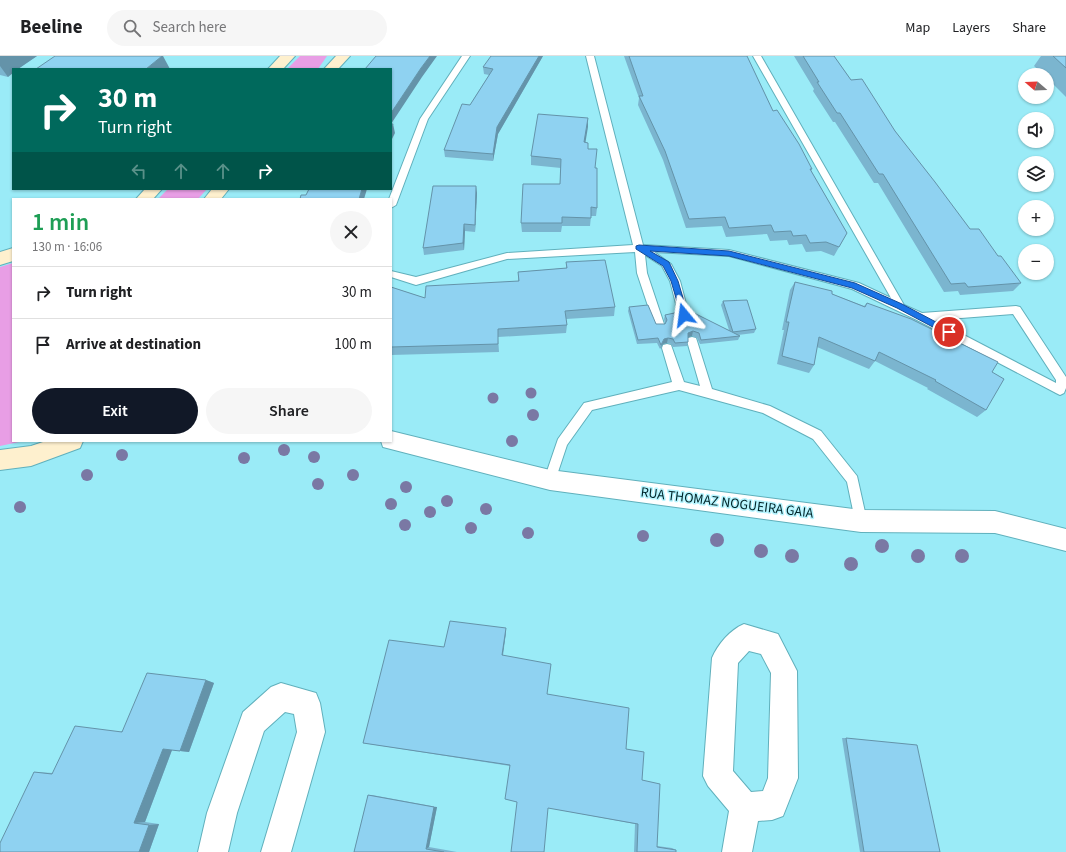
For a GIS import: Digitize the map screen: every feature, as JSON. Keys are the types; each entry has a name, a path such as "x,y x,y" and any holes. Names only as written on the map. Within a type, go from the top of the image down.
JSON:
{"street":[{"path":"276,68 288,56"},
{"path":"332,68 343,56"},
{"path":"145,198 153,190"},
{"path":"213,198 220,190"},
{"path":"0,259 12,254"},
{"name":"RUA THOMAZ NOGUEIRA GAIA","path":"392,440 550,480 861,521 995,522 1066,540"},
{"path":"0,460 30,456 69,442"},
{"path":"744,638 770,643 784,671 783,778 772,804 746,807 718,776 725,658 744,638"},
{"path":"213,852 222,813 253,722 281,698 306,703 311,732 276,852"},
{"path":"737,852 746,807"}],"lane":[{"path":"392,201 424,119 466,56"},
{"path":"590,56 639,248 642,273 659,324"},
{"path":"758,56 900,306"},
{"path":"639,248 666,264 675,281 684,315"},
{"path":"392,274 416,281 507,256 639,248 729,253 855,286 900,306 1060,390 1062,380 1016,310 921,317"},
{"path":"692,340 707,392"},
{"path":"667,348 679,385"},
{"path":"550,480 562,443 588,406 679,385 766,409 817,434 853,480 861,521"}],"shaded area":[{"path":"300,56 327,56 319,68 288,68"},
{"path":"167,190 206,190 199,198 159,198"},
{"path":"12,263 12,442 19,442 0,446 0,267"}],"building":[{"path":"55,56 162,56 147,68 37,68"},
{"path":"376,56 430,56 392,112 392,68 366,68"},
{"path":"491,56 539,56 497,127 493,154 444,150 462,104 470,105 493,69 483,67"},
{"path":"629,56 747,56 773,111 777,110 799,144 812,169 810,169 847,233 839,247 826,242 810,243 806,235 793,236 791,231 774,232 771,225 729,228 725,217 689,219 665,151 639,96 643,96"},
{"path":"803,56 834,56 851,80 862,79 895,131 970,229 979,229 998,256 1001,256 1021,283 968,287 965,283 951,284 883,174 879,174 840,113 837,113 817,82 819,82"},
{"path":"1053,56 1066,56 1066,68"},
{"path":"538,114 588,118 584,142 588,143 588,149 597,149 595,168 597,168 597,208 591,207 591,218 562,217 562,223 521,223 523,184 560,184 561,159 531,156"},
{"path":"433,186 476,186 475,225 464,224 463,243 423,248"},
{"path":"308,190 362,190 359,198 300,198 301,195 306,195"},
{"path":"605,260 615,307 565,311 567,325 498,329 498,344 392,347 392,287 425,298 426,286 519,281 518,272 567,268 566,262"},
{"path":"795,282 832,291 832,294 865,307 867,303 911,319 998,362 992,372 1004,379 986,410 935,381 936,380 879,352 875,361 819,337 814,365 782,356 789,322 786,322"},
{"path":"747,300 756,329 733,332 723,301"},
{"path":"648,305 656,324 665,324 667,320 665,315 679,312 681,315 689,315 692,312 740,336 701,340 699,333 693,331 688,333 688,342 675,343 673,339 668,338 664,339 661,345 658,338 638,340 629,307"},
{"path":"450,621 506,628 502,655 551,664 547,694 629,708 626,749 644,752 642,780 660,784 657,847 676,850 676,852 637,852 638,824 548,808 544,852 511,852 517,802 505,799 510,765 363,743 389,640 444,647"},
{"path":"147,673 206,680 180,751 163,749 134,823 149,825 139,852 0,852 0,843 34,772 52,774 75,726 122,732"},
{"path":"846,738 917,745 940,852 864,852"},
{"path":"368,795 434,807 426,849 444,852 354,852"}],"route":[{"path":"684,315 675,281 666,264 639,248 729,253 855,286 900,306 949,332"}]}
